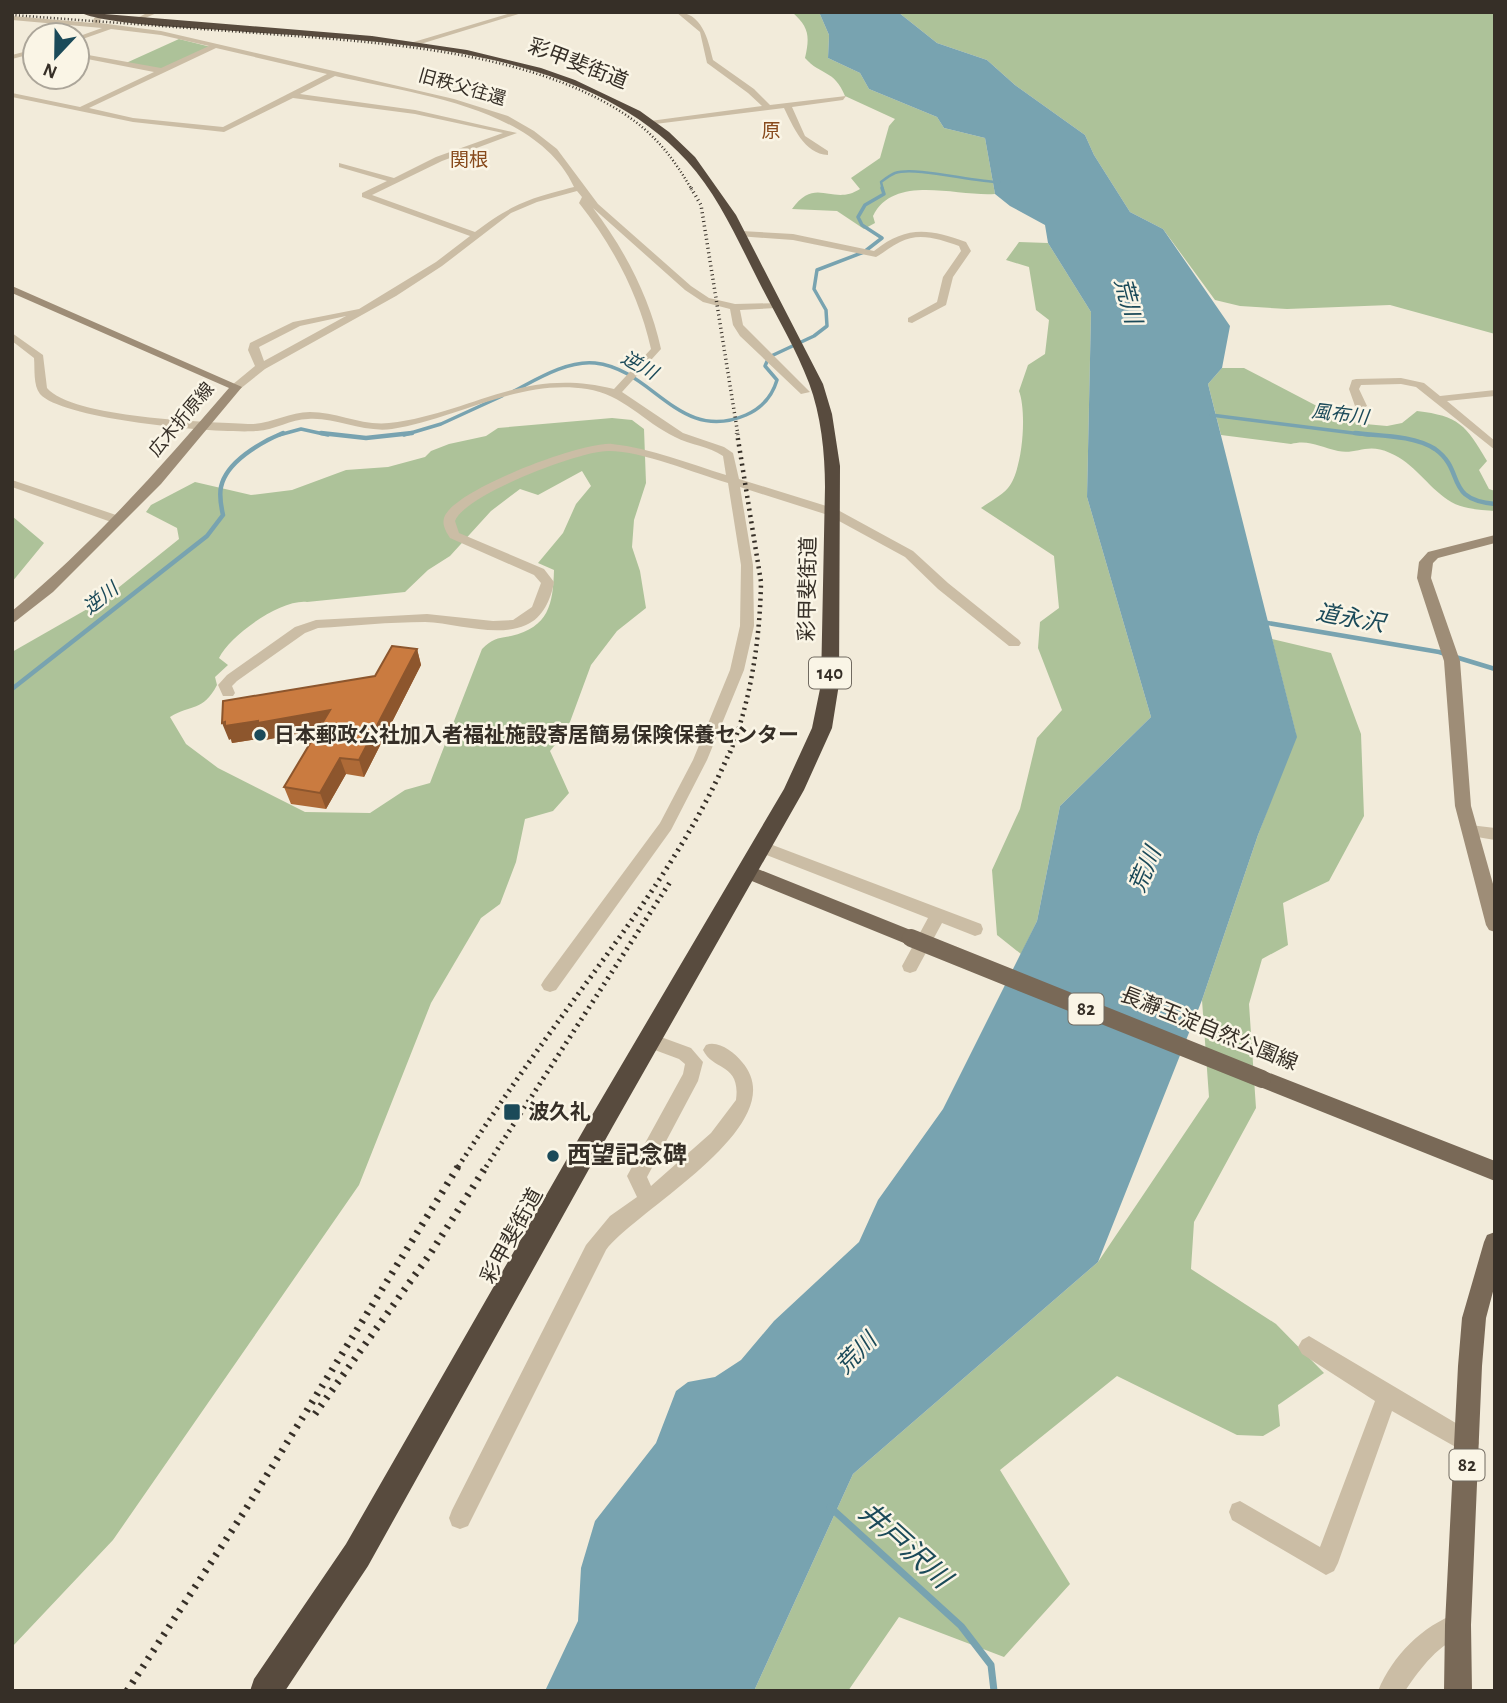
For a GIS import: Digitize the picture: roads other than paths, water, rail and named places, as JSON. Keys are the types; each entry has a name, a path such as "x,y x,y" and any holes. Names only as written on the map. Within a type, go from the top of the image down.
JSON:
{"highway":[{"name":"彩甲斐街道","path":"98,18 411,44 498,59 568,80 616,102 650,123 699,162 741,234 812,374 823,410 831,459 830,684 827,709 815,750 357,1555 266,1691"}],"main road":[{"name":"広木折原線","path":"12,289 236,387 156,481 48,589 12,619"},
{"path":"1495,539 1433,555 1423,569 1425,585 1452,661 1463,806 1495,925"},
{"name":"長瀞玉淀自然公園線","path":"748,872 1495,1171"},
{"name":"82","path":"1458,1691 1458,1625 1474,1318 1493,1253"}],"street":[{"path":"134,21 156,12"},
{"path":"411,44 522,12"},
{"path":"678,12 694,22 703,32 710,61 751,91 768,108"},
{"name":"旧秩父往還","path":"12,18 98,18 474,107 505,118 554,151 571,171 583,193 688,288 706,300 735,307 776,306"},
{"path":"79,110 215,46"},
{"path":"91,58 163,71"},
{"path":"12,95 79,110 223,130 334,73"},
{"path":"291,95 415,112 539,139"},
{"path":"650,123 843,98"},
{"path":"787,106 802,137 825,153"},
{"path":"477,235 444,222 406,213 365,195 450,154 512,133"},
{"path":"342,165 395,181"},
{"path":"236,387 261,367 364,311 439,264 498,217 518,206 583,193 583,203 598,218 634,280 649,318 656,349 616,393"},
{"path":"741,234 793,237 876,254 891,241 918,231 963,244 966,251 948,277 942,303 912,320"},
{"path":"735,307 738,325 744,334 805,392"},
{"path":"261,367 253,350 254,345 309,320 364,311"},
{"path":"12,336 39,357 42,388 55,399 98,414 150,421 260,428 310,415 379,427 495,395 563,383 585,383 616,393 679,435 726,452 734,482 747,565 747,626 737,670 700,760 666,826 550,985"},
{"path":"1361,406 1354,389 1356,382 1411,382 1426,388 1495,447"},
{"path":"1439,399 1495,393"},
{"path":"228,693 225,685 232,678 300,630 316,624 433,619 498,626 524,621 536,611 545,597 548,582 539,572 454,535 449,524 450,516 457,506 481,491 585,450 611,447 656,457 832,512 909,554 943,586 1014,643"},
{"path":"12,483 118,520"},
{"path":"1470,831 1495,834"},
{"path":"762,847 975,929"},
{"path":"911,966 938,915"},
{"path":"648,1200 637,1177 692,1075 694,1062 685,1053 650,1041"},
{"path":"460,1518 606,1231 699,1158 738,1114 746,1099 743,1074 726,1057 712,1050"},
{"path":"1309,1347 1468,1443"},
{"path":"1240,1512 1326,1563 1387,1396"},
{"path":"1390,1691 1428,1639 1442,1629 1458,1625"}],"water":[{"name":"荒川","path":"819,12 898,12 937,43 987,60 1015,85 1085,135 1094,155 1130,212 1163,229 1230,326 1222,368 1208,384 1297,737 1258,835 1202,1000 1098,1262 853,1474 754,1691 545,1691 578,1621 581,1568 595,1521 656,1443 676,1391 688,1382 715,1377 741,1360 774,1321 859,1242 878,1200 943,1109 1037,921 1060,806 1151,717 1087,497 1091,312 1048,243 1045,225 1010,206 995,194 985,138 944,128 937,117 869,89 860,73 828,58 829,35"}],"waterway":[{"name":"逆川","path":"883,190 881,182 904,171 999,182"},
{"name":"逆川","path":"514,391 564,367 595,363 615,368 634,378 684,413 702,420 723,421 752,412 769,397 777,380 765,366 769,357 814,336 827,326 826,310 814,289 817,270 864,252 882,238 862,225 858,217 865,205 884,194 882,188"},
{"name":"逆川","path":"410,433 441,424 502,396"},
{"name":"風布川","path":"1211,415 1369,435"},
{"name":"逆川","path":"279,435 301,429 328,435"},
{"name":"逆川","path":"279,435 283,433"},
{"name":"逆川","path":"321,433 366,438 410,433"},
{"name":"逆川","path":"404,435 410,433"},
{"name":"風布川","path":"1355,433 1396,437 1426,444 1444,457 1461,490 1479,501 1495,504"},
{"name":"逆川","path":"12,689 207,536 223,515 220,490 230,469 255,447 279,435"},
{"name":"道永沢","path":"1262,622 1439,652 1495,669"},
{"name":"井戸沢川","path":"830,1507 961,1626 991,1665 994,1691"}],"railway":[{"path":"12,15 348,40 398,45 496,62 586,93 626,115 664,148 692,190"},
{"path":"691,188 701,205 738,435"},
{"path":"730,753 744,712 753,669 761,582 737,433"},
{"path":"458,1167 677,852 730,751"},
{"path":"486,1167 672,879"},
{"path":"127,1691 244,1512 459,1165"},
{"path":"315,1414 430,1254 487,1165"}],"place":[{"name":"日本郵政公社加入者福祉施設寄居簡易保険保養センター","path":"260,735"},
{"name":"波久礼","path":"512,1112"},
{"name":"西望記念碑","path":"553,1156"}],"district":[{"name":"原","path":"771,131"},
{"name":"関根","path":"469,160"}]}
